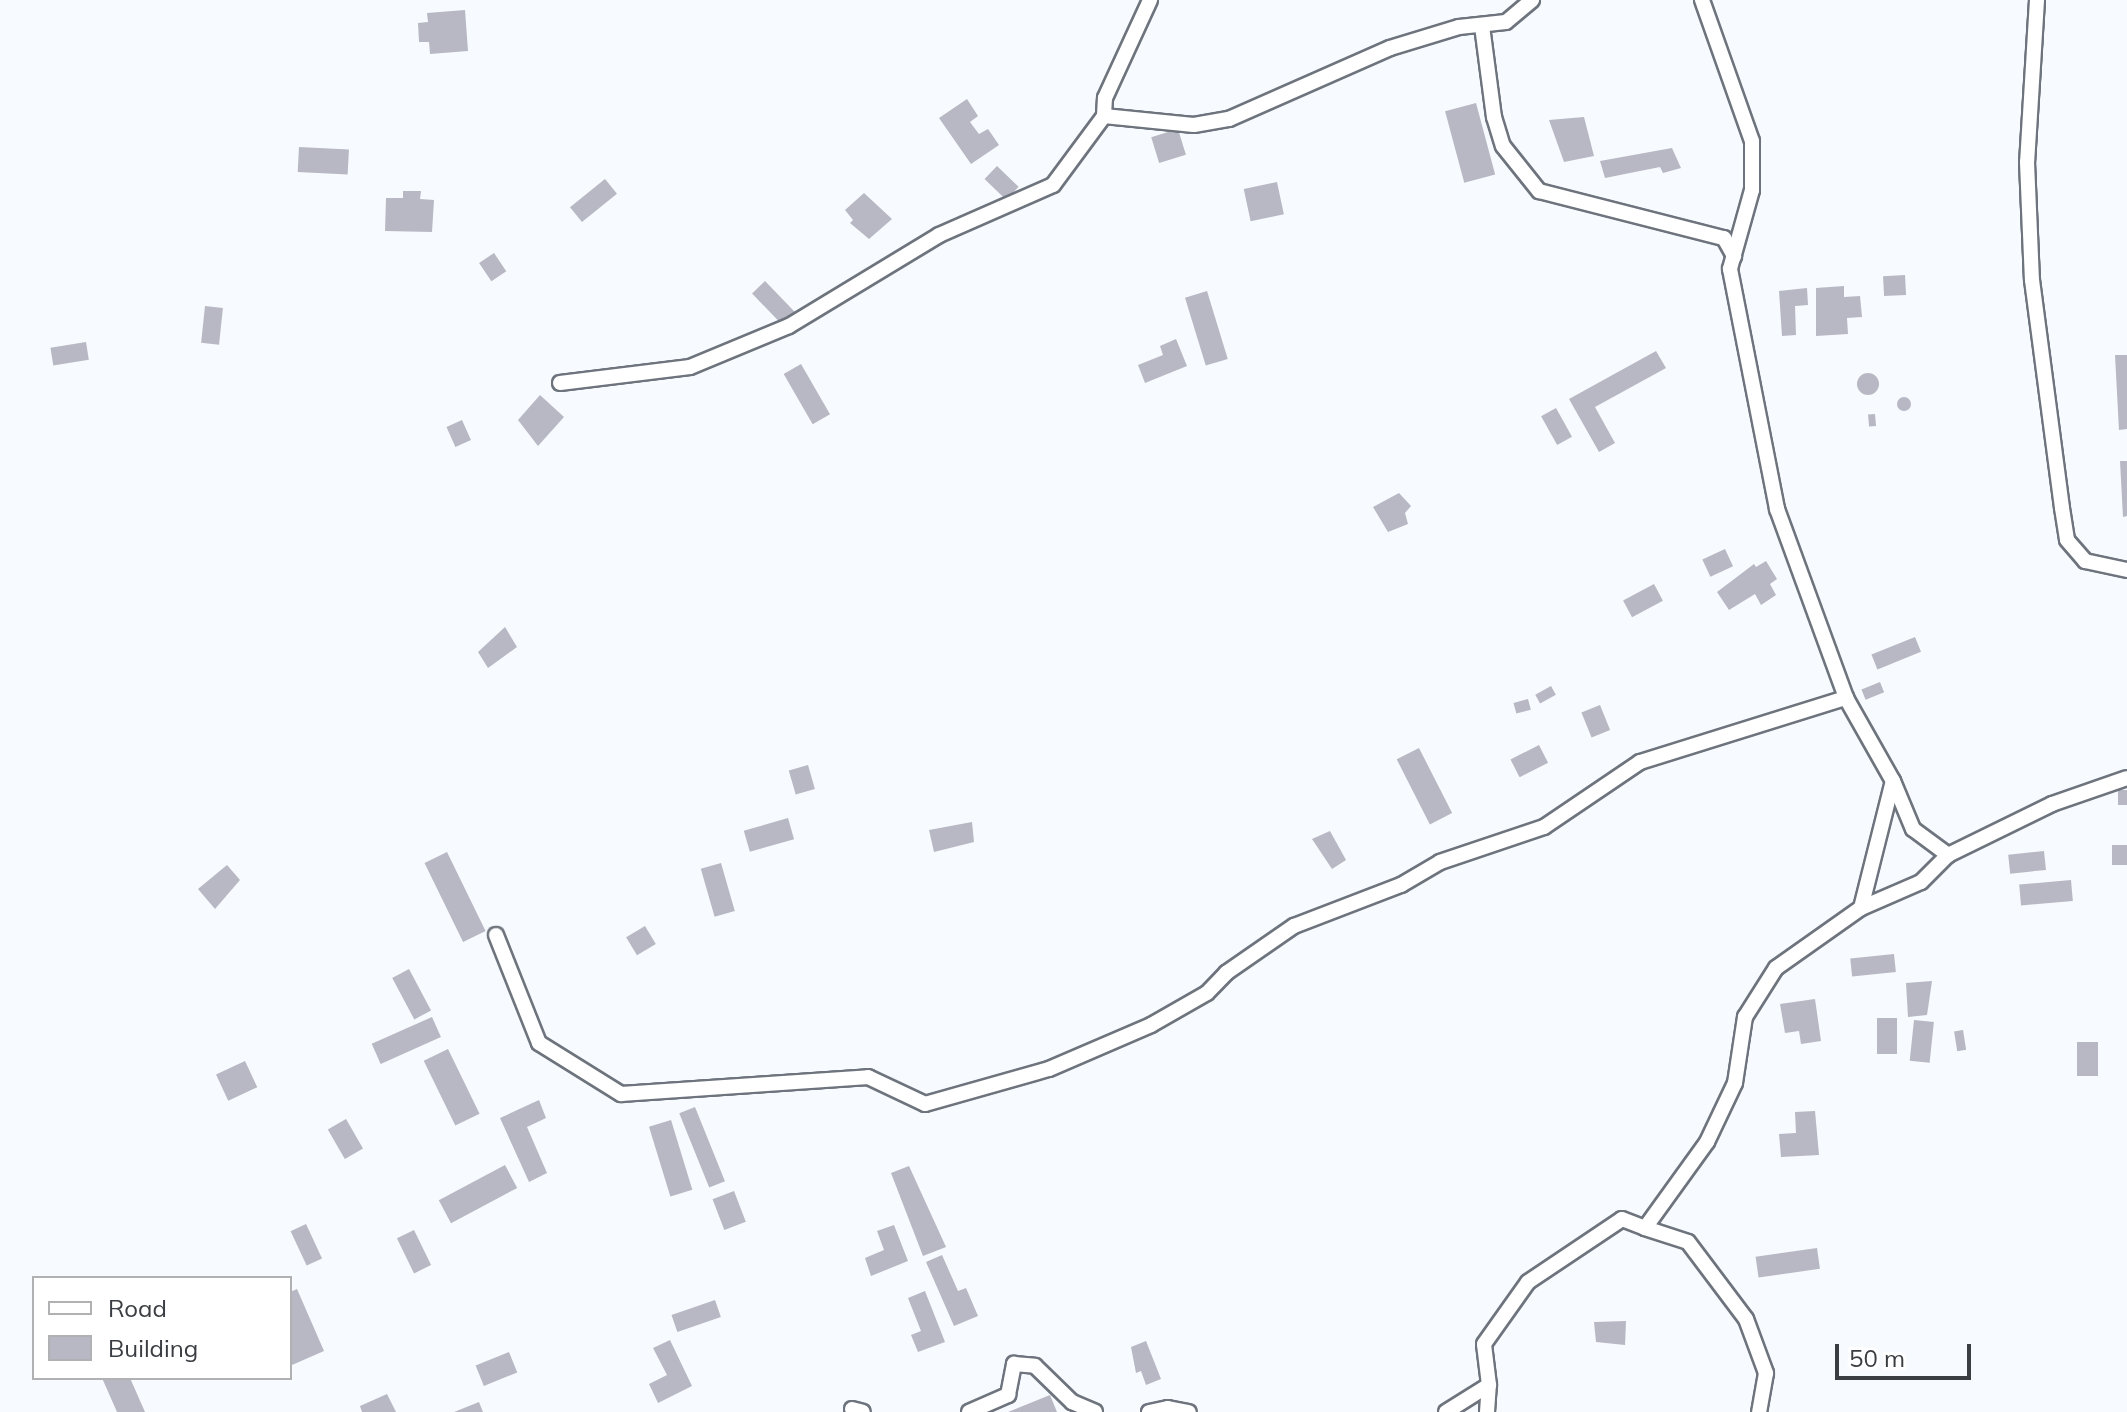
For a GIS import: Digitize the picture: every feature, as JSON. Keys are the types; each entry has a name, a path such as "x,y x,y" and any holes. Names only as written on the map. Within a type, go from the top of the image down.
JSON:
{"street":[{"path":"560,383 690,367 789,326 939,235 1053,185 1104,116 1105,98 1150,0"},
{"path":"1104,116 1194,125 1229,119 1390,48 1459,27 1506,22 1532,0"},
{"path":"1702,0 1752,141 1752,190 1730,269 1777,509 1846,698 1893,781 1913,829 1948,855"},
{"path":"2037,0 2027,162 2032,280 2067,540 2085,561 2127,570"},
{"path":"1482,26 1492,105 1503,146 1539,191 1724,238 1734,256"},
{"path":"496,935 539,1043 621,1094 857,1077 889,1084 925,1104 1049,1069 1151,1025 1207,993 1226,973 1294,926 1401,885 1440,862 1544,827 1640,762 1846,698"},
{"path":"1645,1228 1707,1142 1735,1083 1745,1017 1776,968 1861,908 1921,882 1948,855 2052,804 2127,778"},
{"path":"1861,908 1893,781"},
{"path":"1487,1412 1489,1385 1484,1344 1528,1282 1622,1219 1688,1242 1746,1319 1766,1373 1759,1412"},
{"path":"969,1412 1008,1395 1014,1364 1035,1366 1072,1402 1095,1412"},
{"path":"1446,1412 1489,1385"},
{"path":"1149,1412 1168,1408 1189,1412"}],"building":[{"path":"465,10 468,51 430,54 429,42 419,42 418,23 428,22 427,13"},
{"path":"967,99 978,116 970,122 979,134 988,129 999,145 971,164 939,118"},
{"path":"1476,103 1495,174 1464,183 1445,111"},
{"path":"1584,117 1594,156 1564,162 1549,120"},
{"path":"1178,129 1186,155 1159,163 1151,137"},
{"path":"299,147 349,150 348,175 298,172"},
{"path":"1672,148 1681,168 1663,173 1660,167 1605,178 1600,161"},
{"path":"997,166 1019,187 1006,200 984,179"},
{"path":"605,179 617,194 582,222 570,207"},
{"path":"1277,182 1284,214 1251,221 1244,189"},
{"path":"403,191 421,191 420,199 434,200 432,232 385,231 386,198 403,198"},
{"path":"864,193 892,219 869,239 850,223 853,220 845,210"},
{"path":"494,253 506,271 491,281 479,263"},
{"path":"1905,275 1906,295 1884,296 1883,276"},
{"path":"765,281 795,312 782,324 752,294"},
{"path":"1844,286 1844,297 1860,296 1862,317 1847,318 1848,334 1816,336 1816,288"},
{"path":"1807,288 1808,305 1795,306 1796,335 1782,336 1779,291"},
{"path":"1207,291 1228,359 1206,366 1185,298"},
{"path":"205,306 223,308 219,345 201,343"},
{"path":"1176,339 1187,366 1145,383 1138,365 1163,355 1160,346"},
{"path":"86,342 89,360 53,365 50,348"},
{"path":"1656,351 1666,368 1595,407 1615,443 1599,452 1569,399"},
{"path":"2115,355 2127,355 2127,429 2119,430"},
{"path":"801,364 830,414 813,424 784,374"},
{"path":"1868,373 1876,376 1879,384 1876,392 1868,395 1860,392 1857,384 1860,376"},
{"path":"540,395 564,417 538,446 518,420"},
{"path":"1904,397 1911,404 1904,411 1897,404"},
{"path":"1556,408 1572,437 1557,445 1541,416"},
{"path":"1875,414 1876,426 1869,427 1868,415"},
{"path":"462,420 471,440 455,447 446,427"},
{"path":"2120,461 2127,461 2127,516 2123,517"},
{"path":"1399,493 1411,506 1405,513 1408,524 1388,532 1373,507"},
{"path":"1725,549 1733,566 1710,577 1702,560"},
{"path":"1766,561 1777,579 1770,584 1776,595 1761,605 1755,594 1729,610 1717,592 1754,564 1756,567"},
{"path":"1654,584 1663,601 1632,617 1623,600"},
{"path":"505,627 517,647 488,668 478,652"},
{"path":"1915,637 1921,652 1877,669 1871,655"},
{"path":"1880,682 1884,692 1866,700 1861,689"},
{"path":"1551,686 1556,695 1540,703 1535,695"},
{"path":"1528,699 1531,710 1516,714 1514,703"},
{"path":"1600,705 1610,730 1592,738 1581,712"},
{"path":"1539,745 1548,763 1520,777 1510,760"},
{"path":"1419,748 1452,813 1430,824 1397,759"},
{"path":"808,765 815,789 796,795 789,771"},
{"path":"2118,790 2127,790 2127,805 2118,805"},
{"path":"788,818 794,839 750,852 744,831"},
{"path":"972,822 974,842 934,852 929,830"},
{"path":"1330,831 1346,860 1332,869 1312,839"},
{"path":"2112,845 2127,845 2127,865 2112,865"},
{"path":"2044,851 2046,870 2010,874 2008,855"},
{"path":"447,852 486,931 463,942 425,863"},
{"path":"721,863 735,911 715,917 701,869"},
{"path":"227,865 240,880 215,909 198,889"},
{"path":"2071,880 2073,901 2021,905 2019,885"},
{"path":"645,926 656,944 637,955 626,937"},
{"path":"1894,954 1896,972 1852,977 1850,959"},
{"path":"409,969 431,1010 414,1019 392,978"},
{"path":"1932,981 1927,1015 1908,1017 1906,983"},
{"path":"1815,999 1821,1041 1801,1044 1799,1031 1785,1033 1780,1004"},
{"path":"432,1017 441,1037 381,1064 372,1044"},
{"path":"1877,1018 1897,1018 1897,1054 1877,1054"},
{"path":"1914,1020 1934,1022 1930,1063 1910,1061"},
{"path":"1963,1030 1966,1050 1957,1051 1954,1031"},
{"path":"2077,1042 2098,1042 2098,1076 2077,1076"},
{"path":"448,1049 480,1114 455,1126 424,1061"},
{"path":"245,1061 257,1087 228,1101 216,1075"},
{"path":"539,1100 546,1118 527,1127 547,1173 529,1182 500,1118"},
{"path":"695,1107 725,1181 709,1188 679,1113"},
{"path":"1815,1111 1819,1155 1781,1157 1779,1134 1796,1133 1795,1112"},
{"path":"346,1119 363,1148 345,1159 328,1130"},
{"path":"671,1120 692,1190 670,1197 649,1127"},
{"path":"505,1165 517,1188 451,1223 439,1200"},
{"path":"909,1166 946,1247 923,1256 891,1173"},
{"path":"734,1191 746,1222 724,1230 713,1199"},
{"path":"306,1224 322,1258 307,1266 291,1231"},
{"path":"894,1225 908,1261 871,1276 865,1258 884,1250 877,1231"},
{"path":"414,1230 431,1265 414,1273 397,1238"},
{"path":"1817,1248 1820,1269 1759,1277 1756,1257"},
{"path":"942,1255 958,1291 966,1288 978,1316 954,1326 926,1262"},
{"path":"297,1289 324,1351 292,1365 292,1291"},
{"path":"925,1291 945,1342 918,1352 911,1335 921,1331 908,1298"},
{"path":"715,1300 721,1317 677,1332 672,1315"},
{"path":"1626,1321 1625,1345 1596,1342 1594,1322"},
{"path":"670,1340 692,1386 658,1403 649,1384 667,1375 653,1348"},
{"path":"1146,1341 1161,1379 1146,1385 1141,1371 1136,1373 1131,1347"},
{"path":"509,1352 517,1372 484,1386 476,1365"},
{"path":"103,1380 131,1380 145,1412 117,1412"},
{"path":"387,1394 396,1412 362,1412 360,1406"},
{"path":"1050,1395 1057,1412 1008,1412"},
{"path":"479,1402 483,1412 454,1412"}]}
